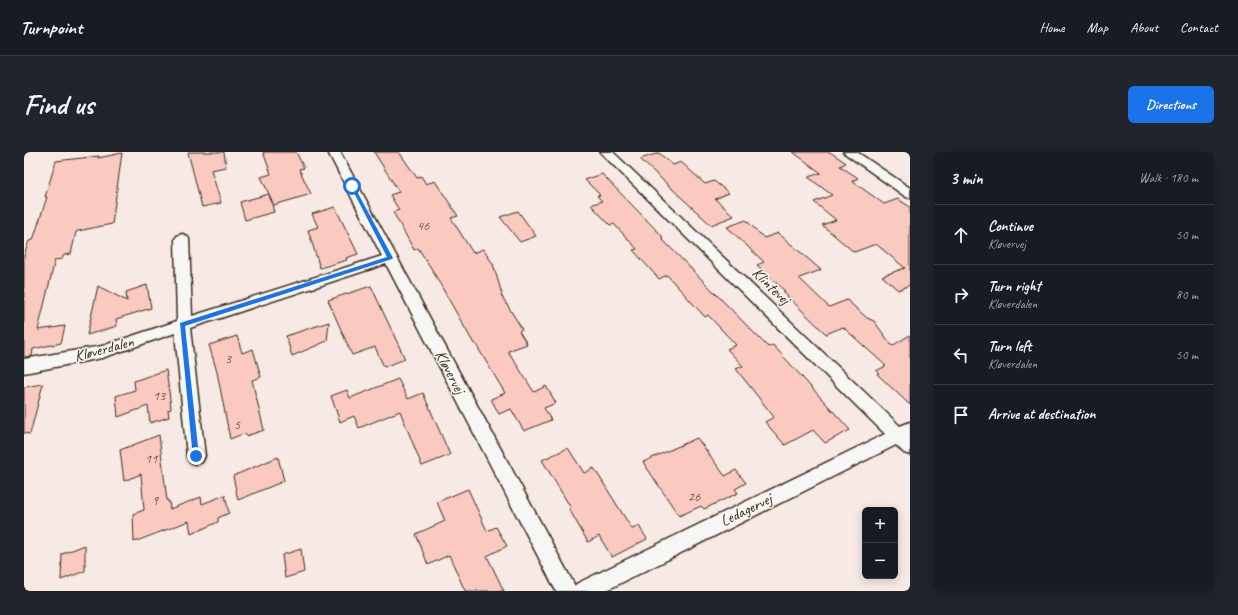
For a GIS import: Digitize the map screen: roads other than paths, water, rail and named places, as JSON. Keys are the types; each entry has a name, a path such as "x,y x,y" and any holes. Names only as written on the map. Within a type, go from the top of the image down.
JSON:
{"street":[{"name":"Kløvervej","path":"334,152 567,591"},
{"name":"Klintevej","path":"606,152 906,437"},
{"path":"849,152 910,194"},
{"path":"182,238 184,324 196,456"},
{"name":"Kløverdalen","path":"24,366 102,352 390,258"},
{"name":"Ledagervej","path":"583,591 906,437"}]}
